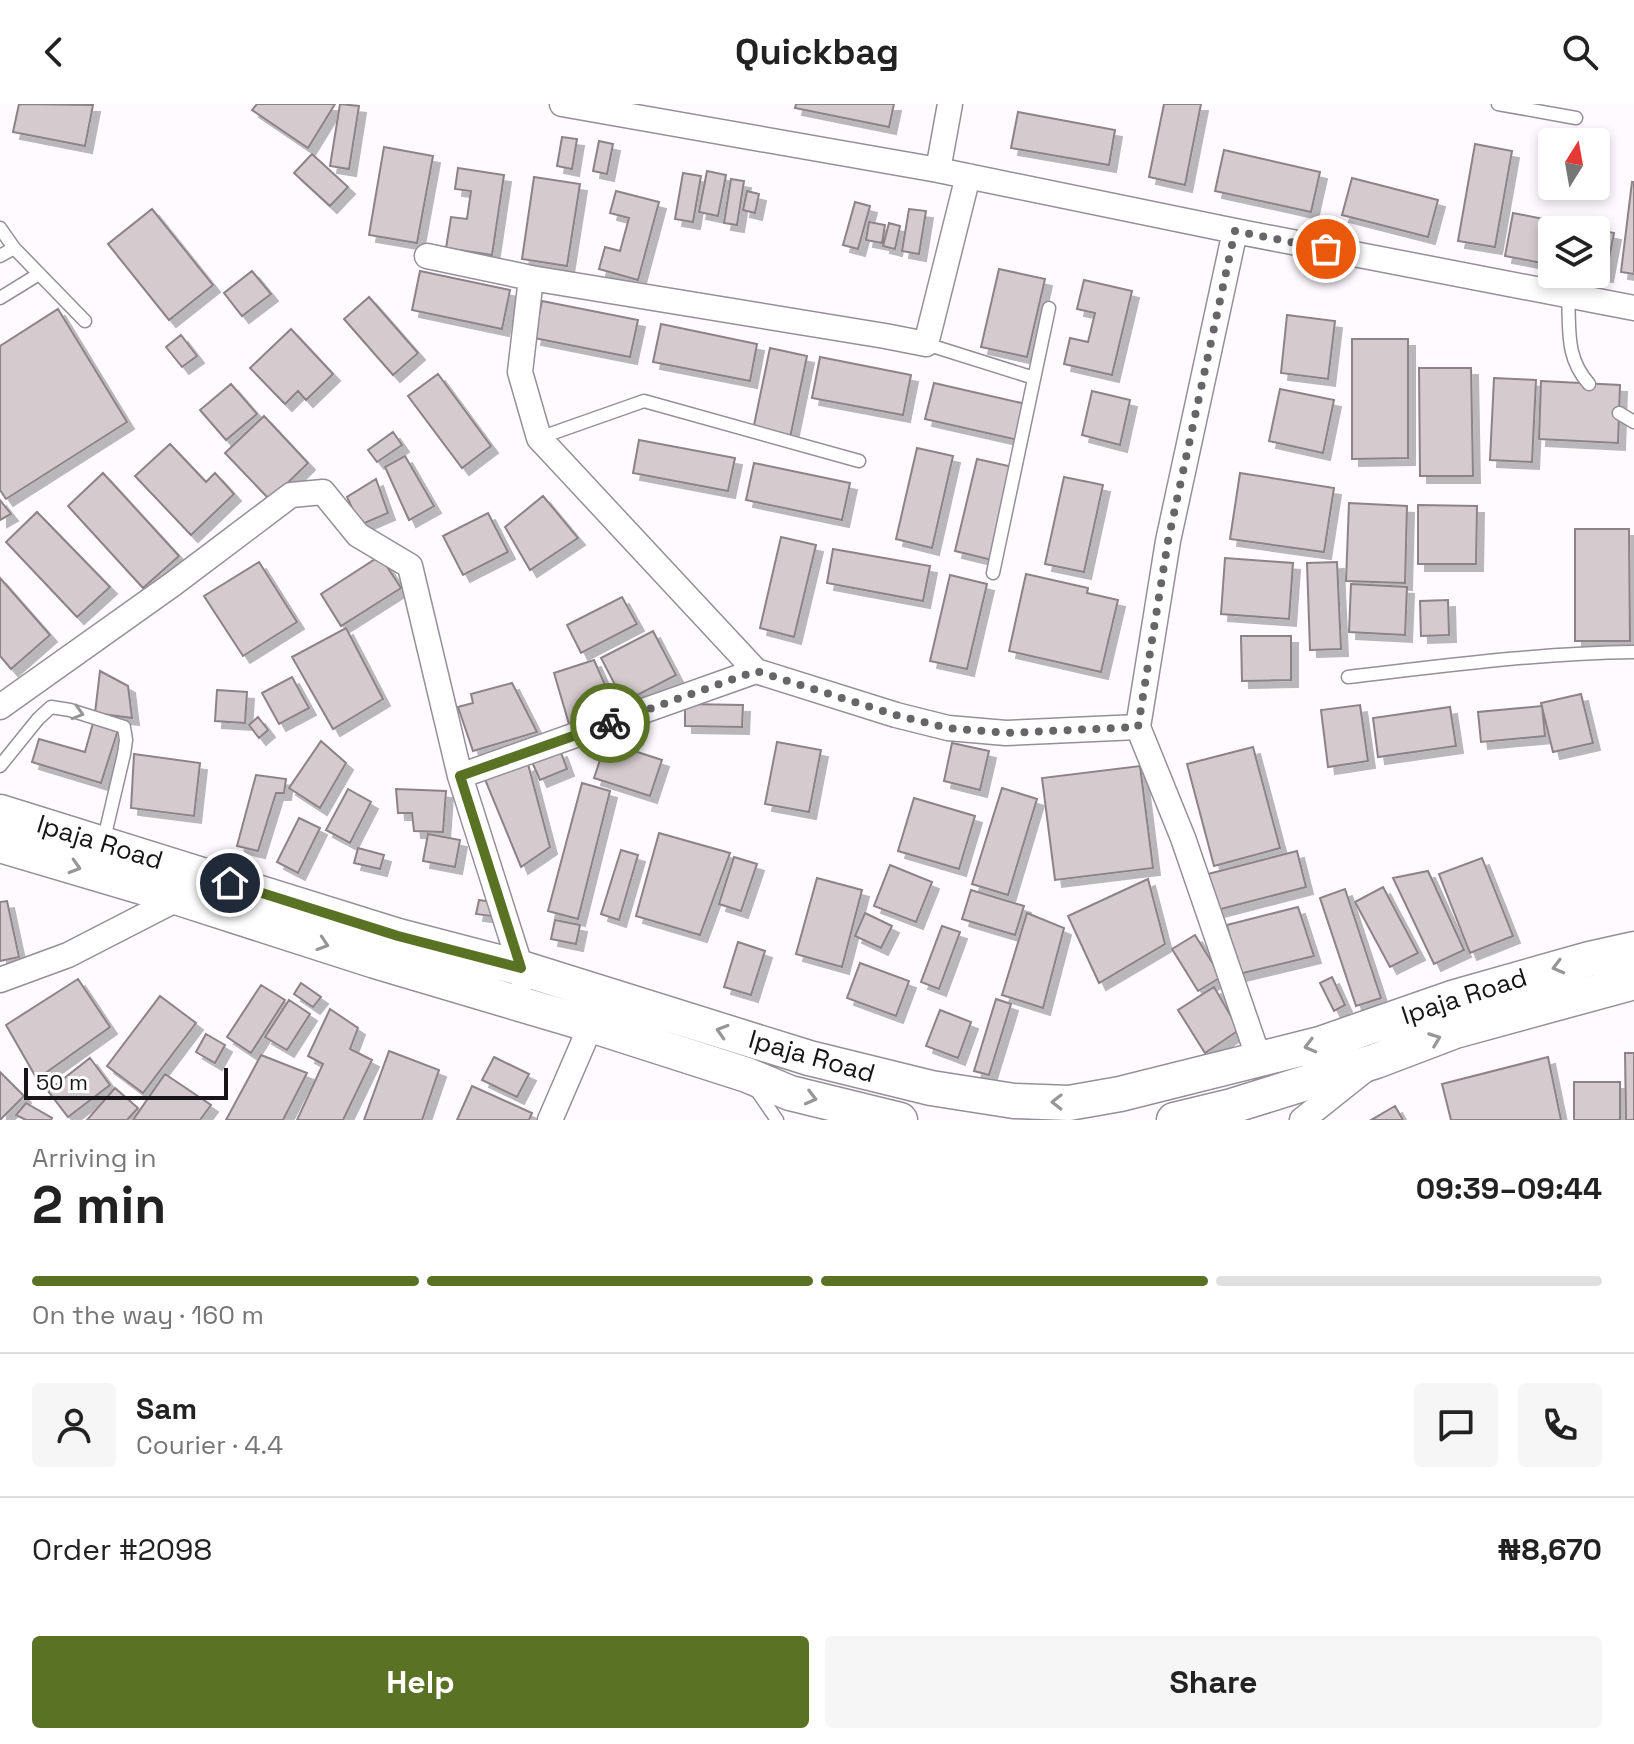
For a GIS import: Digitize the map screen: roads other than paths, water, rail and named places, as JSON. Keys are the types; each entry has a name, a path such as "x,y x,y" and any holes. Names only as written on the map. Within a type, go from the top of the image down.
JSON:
{"main road":[{"name":"Ipaja Road","path":"0,812 398,936 521,968 809,1058 931,1088 1014,1101 1069,1103 1120,1094 1320,1044 1469,993 1634,949"},
{"name":"Ipaja Road","path":"0,845 591,1025 747,1075 790,1093 900,1120"},
{"name":"Ipaja Road","path":"1174,1120 1232,1106 1376,1061 1455,1031 1634,982"}],"street":[{"path":"562,104 938,170 1634,308"},
{"path":"938,170 950,104"},
{"path":"427,256 531,278 926,344 968,176"},
{"path":"1235,231 1168,541 1138,727 1183,838 1259,1059"},
{"path":"531,278 520,372 539,438 756,671 948,728 1006,733 1138,727"},
{"path":"0,707 173,584 291,495 323,492 358,535 410,566 460,776 521,968 528,1006"},
{"path":"460,776 756,671"},
{"path":"0,980 68,955 179,898"},
{"path":"550,1120 591,1025"},
{"path":"1302,1120 1376,1061"}],"lane":[{"path":"1498,104 1576,118"},
{"path":"0,228 14,248 85,321"},
{"path":"0,256 14,248"},
{"path":"0,298 39,274"},
{"path":"1568,296 1571,353 1578,371 1589,384"},
{"path":"993,573 1049,308"},
{"path":"926,344 1034,378"},
{"path":"539,438 644,401 859,461"},
{"path":"1619,413 1634,422"},
{"path":"1348,677 1480,661 1634,652"},
{"path":"0,766 51,707 124,727 124,754 103,843"},
{"path":"747,1075 777,1120"}]}
